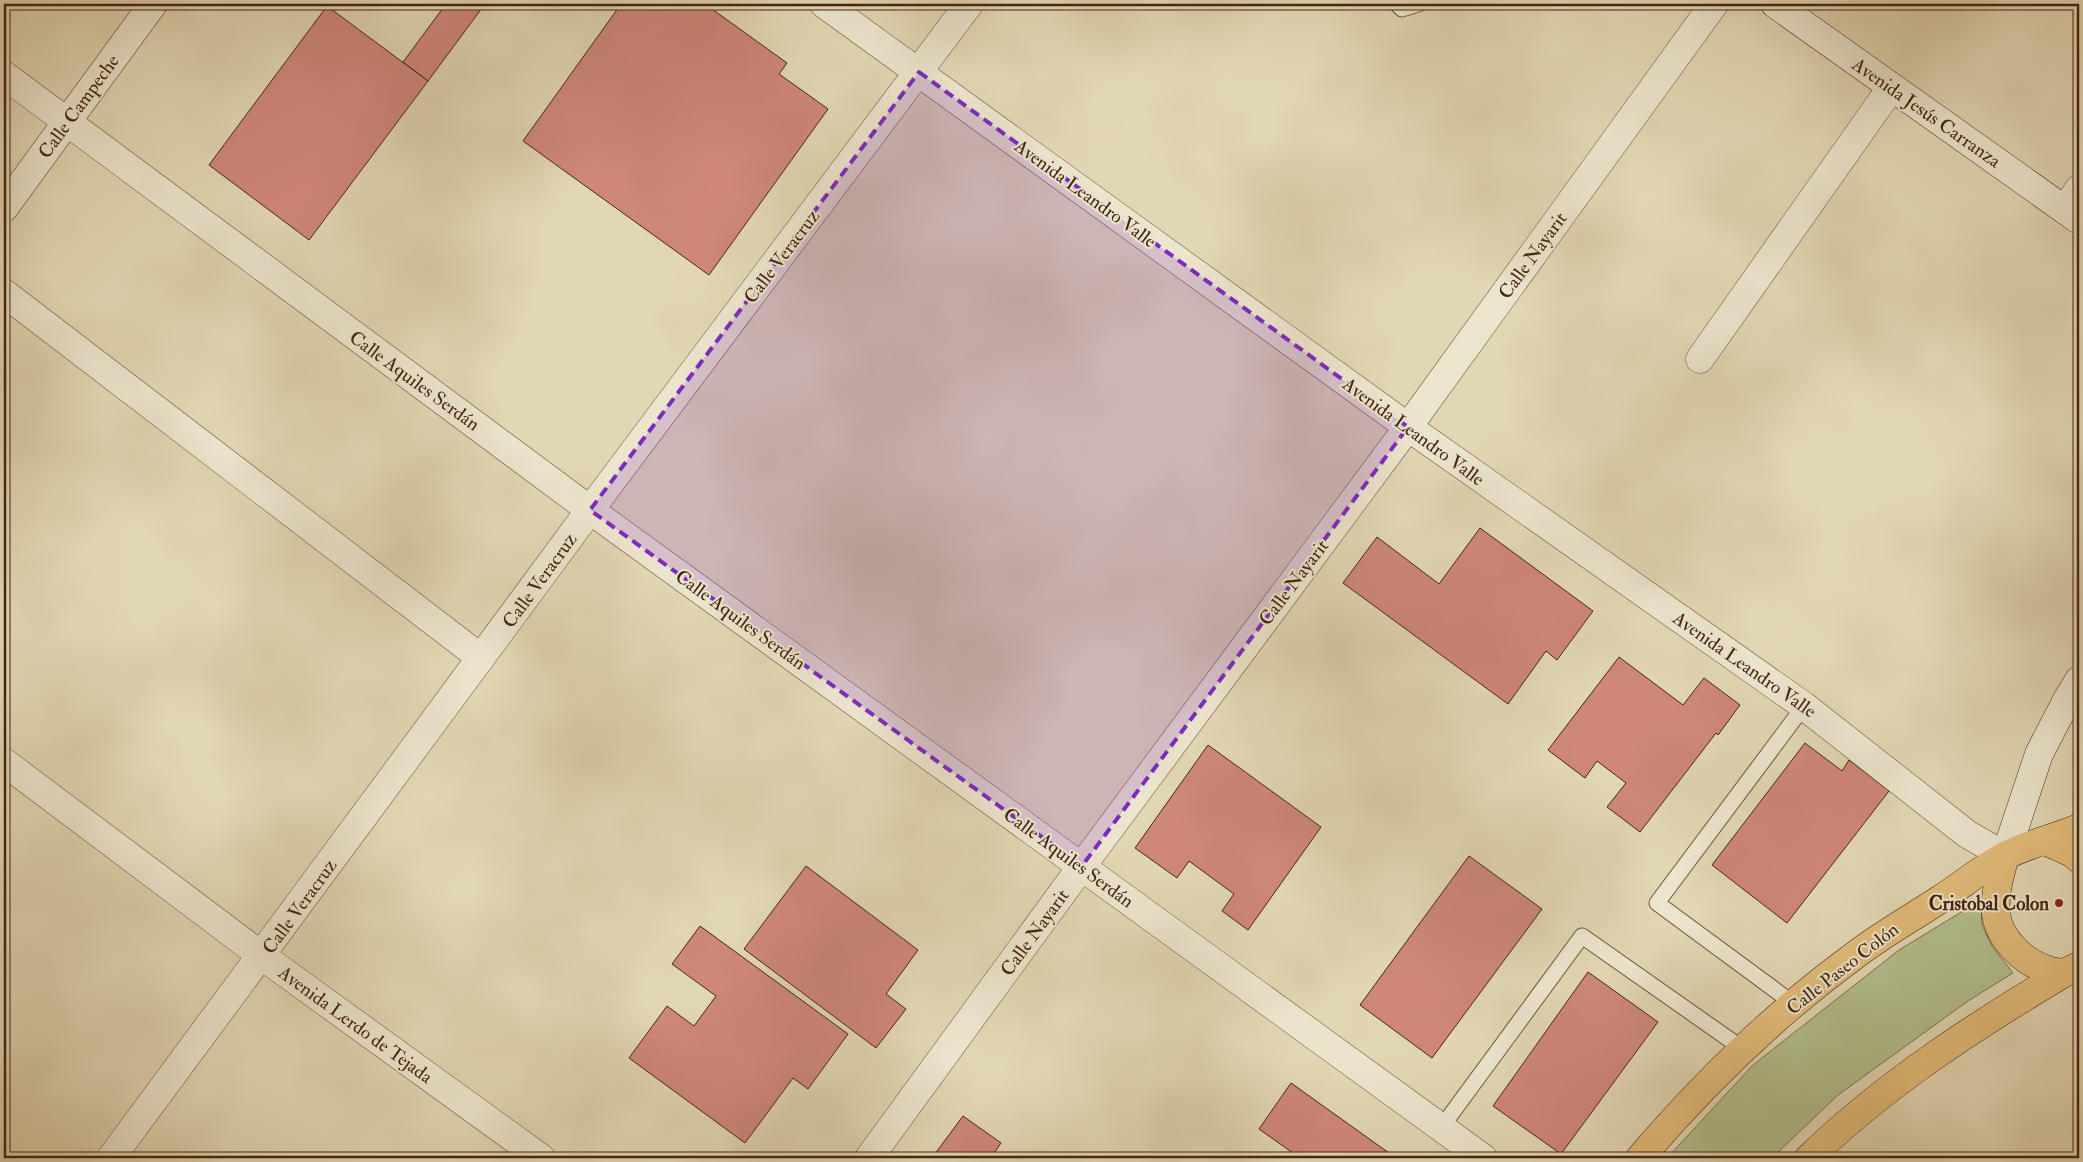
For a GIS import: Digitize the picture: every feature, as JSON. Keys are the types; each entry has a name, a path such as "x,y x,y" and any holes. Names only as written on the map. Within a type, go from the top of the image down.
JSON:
{"main road":[{"name":"Calle Paseo Colón","path":"1640,1158 1692,1098 1743,1049 1794,1004 1867,946 2005,856 2079,828"},
{"path":"2045,841 2072,853 2079,859"},
{"path":"2005,856 1996,898 1996,915 2006,940 2033,963 2046,970 2072,969"},
{"path":"1809,1158 1872,1101 1912,1072 1974,1028 2072,969"}],"street":[{"name":"Calle Campeche","path":"4,208 153,4"},
{"name":"Avenida Leandro Valle","path":"824,4 1408,427 1804,706 1967,834 2005,856"},
{"name":"Calle Veracruz","path":"111,1158 590,510 969,4"},
{"name":"Calle Nayarit","path":"869,1158 1082,866 1408,427 1714,4"},
{"name":"Avenida Jesús Carranza","path":"1775,4 1891,88 2074,206"},
{"name":"Calle Aquiles Serdán","path":"4,75 590,510 1483,1158"},
{"path":"1700,359 1891,88"},
{"path":"4,293 481,658"},
{"path":"2005,856 2040,754 2079,680"},
{"name":"Avenida Lerdo de Tejada","path":"4,762 262,956 541,1158"}],"lane":[{"path":"1396,4 1402,9 1418,4"},
{"path":"1794,1004 1657,903 1804,706"},
{"path":"1441,1128 1582,936 1743,1049"}],"highlighted area":[{"path":"919,72 1408,427 1082,866 590,510"}],"green space":[{"path":"1981,900 1982,925 1992,946 2013,973 1968,1001 1838,1095 1772,1158 1667,1158 1753,1065 1899,950"}],"building":[{"path":"446,4 485,4 428,81 403,62"},
{"path":"621,4 705,4 787,63 779,74 828,109 709,275 523,141"},
{"path":"327,6 428,81 309,240 209,165"},
{"path":"1480,528 1593,611 1557,660 1546,651 1508,704 1343,583 1377,537 1439,584"},
{"path":"1619,657 1683,705 1704,678 1740,705 1718,735 1716,733 1640,832 1607,807 1626,783 1597,761 1585,778 1548,750"},
{"path":"1805,743 1842,771 1849,760 1889,791 1787,923 1712,865"},
{"path":"1208,745 1321,827 1248,930 1222,911 1234,894 1189,861 1177,878 1135,848"},
{"path":"1469,856 1542,909 1432,1058 1360,1005"},
{"path":"806,866 918,950 886,994 906,1009 876,1048 744,949"},
{"path":"700,926 848,1034 808,1089 793,1078 745,1143 629,1058 667,1006 694,1026 716,996 672,964"},
{"path":"1588,972 1658,1022 1561,1154 1493,1106"},
{"path":"1291,1083 1396,1158 1300,1158 1259,1129"},
{"path":"963,1116 1001,1143 991,1158 932,1158"}],"place":[{"name":"Cristobal Colon","path":"2059,903"}]}
